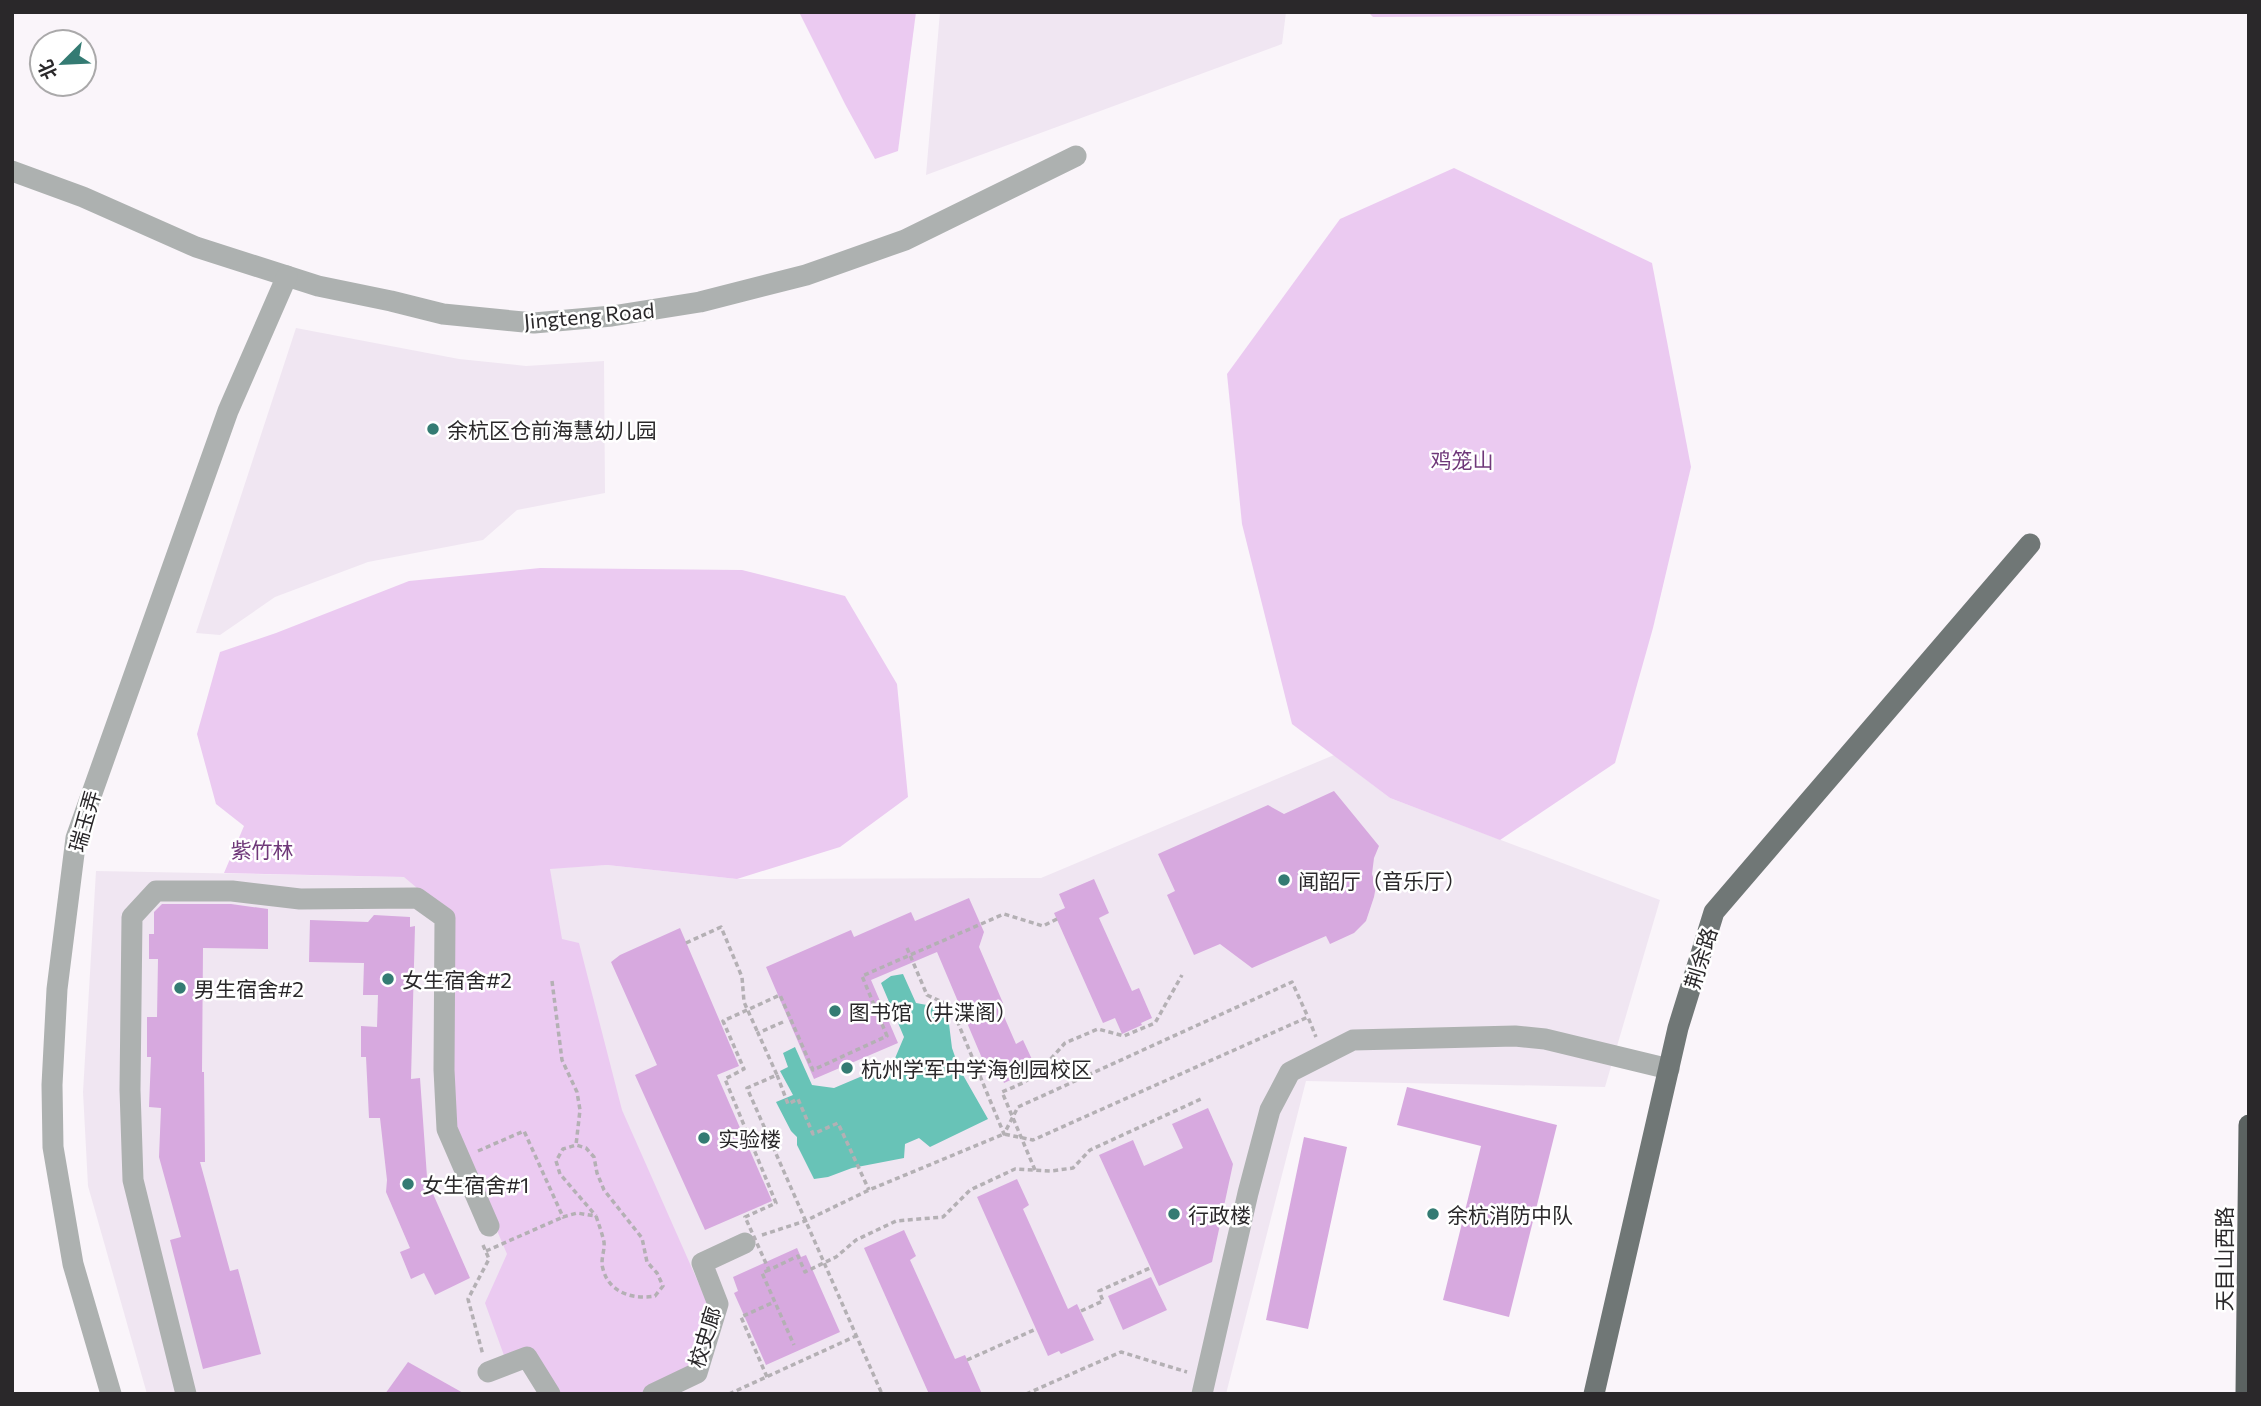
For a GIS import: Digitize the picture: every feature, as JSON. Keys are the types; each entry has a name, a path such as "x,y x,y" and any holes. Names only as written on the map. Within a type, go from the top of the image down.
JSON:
{"highway":[{"name":"天目山西路","path":"2246,1394 2249,1125"}],"main road":[{"name":"荆余路","path":"1594,1394 1678,1028 1714,912 2030,544"}],"street":[{"name":"Jingteng Road","path":"12,171 83,197 196,247 318,286 443,314 534,323 612,316 700,302 806,275 905,240 1076,156"},
{"name":"瑞玉弄","path":"111,1394 73,1264 53,1147 52,1085 57,989 76,838 228,411 287,276"},
{"path":"186,1394 133,1180 130,1090 132,917 156,891 232,891 300,899 417,898 445,918 444,1070 447,1129 489,1226"},
{"path":"1204,1386 1248,1193 1270,1111 1290,1072 1353,1040 1515,1036 1545,1040 1669,1069"},
{"name":"校史廊","path":"653,1394 697,1373 718,1304 702,1263 745,1243"},
{"path":"488,1371 527,1357 550,1394"}],"path":[{"path":"769,1270 745,1217 776,1203 724,1079 744,1069 723,1021 780,995 813,1070 887,1036 862,976 1004,914 1043,926 1057,919"},
{"path":"686,943 721,927 742,977 744,1002 788,1104 798,1099 813,1133 838,1123 869,1190"},
{"path":"907,948 927,995 951,1006 1004,1134"},
{"path":"1035,1170 1002,1092 1023,1083 1040,1071 1065,1043 1098,1029 1124,1036 1155,1023 1182,975"},
{"path":"552,981 562,1060 577,1092 580,1110 576,1145"},
{"path":"1004,1134 1018,1107 1292,982 1324,1055"},
{"path":"745,1243 771,1231 805,1221 869,1190 1004,1134 1033,1140 1308,1017"},
{"path":"758,1033 783,1022"},
{"path":"777,1075 747,1088 882,1394"},
{"path":"794,1345 762,1273 798,1256 805,1272 836,1257 856,1240 896,1221 943,1217 970,1190 1015,1169 1051,1171 1073,1168 1090,1150 1201,1100"},
{"path":"460,1159 524,1131 563,1217"},
{"path":"576,1145 586,1148 594,1157 604,1190 642,1238 647,1262 657,1273 663,1286 655,1296 644,1298 625,1295 609,1283 602,1268 604,1246 596,1216 560,1174 556,1161 563,1149 576,1145"},
{"path":"485,1251 563,1217 577,1213 596,1216"},
{"path":"488,1371 468,1298 489,1259 479,1235 489,1226"},
{"path":"1081,1311 1103,1301 1099,1291 1150,1268"},
{"path":"767,1377 741,1317 774,1302"},
{"path":"967,1360 1036,1329"},
{"path":"729,1394 856,1336"},
{"path":"1026,1394 1121,1352 1204,1386"}],"shaded area":[{"path":"940,12 1286,12 1282,44 926,175"},
{"name":"余杭区仓前海慧幼儿园","path":"296,328 459,359 526,366 604,361 605,493 517,510 483,540 368,562 275,597 220,635 196,633"},
{"name":"杭州学军中学海创园校区","path":"1334,755 1390,798 1660,900 1605,1087 1306,1081 1226,1394 147,1394 88,1186 83,1092 96,871 404,877 607,865 737,879 1041,878"},
{"path":"903,974 916,1003 938,1007 948,1016 952,1048 959,1068 988,1119 930,1147 919,1138 905,1144 904,1158 814,1179 797,1145 797,1137 776,1102 793,1095 780,1071 788,1067 783,1053 795,1047 812,1085 834,1088 893,1063 904,1037 881,983 891,976"}],"green space":[{"path":"799,12 916,12 898,151 875,159"},
{"path":"1368,12 1880,12 1880,14 1373,17"},
{"name":"鸡笼山","path":"1454,168 1652,263 1691,467 1653,628 1615,763 1500,840 1390,798 1292,724 1242,524 1227,374 1340,219"},
{"name":"紫竹林","path":"540,568 742,570 845,596 897,684 908,797 840,847 737,879 607,865 550,869 562,939 579,943 622,1110 710,1309 690,1372 643,1394 562,1394 552,1389 530,1352 506,1361 485,1303 507,1254 453,1127 449,915 404,877 224,873 244,826 216,804 197,734 220,652 409,581"}],"building":[{"name":"闻韶厅（音乐厅）","path":"1334,791 1379,846 1372,874 1376,886 1366,921 1354,933 1330,944 1326,936 1252,968 1220,944 1194,955 1167,895 1175,891 1158,854 1268,805 1284,814"},
{"path":"1094,879 1109,913 1099,918 1132,991 1139,988 1152,1018 1122,1034 1115,1018 1103,1023 1054,913 1065,908 1059,894"},
{"name":"图书馆（井渫阁）","path":"969,898 984,932 979,947 1003,1003 999,1005 1016,1044 1023,1040 1036,1068 1004,1083 996,1066 987,1070 937,952 871,980 898,1043 814,1079 766,967 851,930 854,937 911,912 915,921"},
{"path":"162,904 231,904 268,909 268,949 203,948 202,1072 205,1162 200,1162 230,1271 238,1269 261,1354 203,1369 170,1240 181,1237 159,1157 161,1108 149,1107 151,1057 147,1057 147,1017 157,1017 158,959 149,959 149,934 154,934 154,912"},
{"path":"374,915 410,917 410,927 415,926 411,1079 420,1078 427,1177 470,1278 435,1295 424,1273 411,1279 400,1252 410,1248 386,1192 380,1118 369,1118 366,1057 361,1057 361,1026 377,1027 378,995 363,995 364,963 309,962 310,920 368,922"},
{"name":"实验楼","path":"680,928 739,1066 717,1075 772,1201 705,1230 635,1075 657,1065 611,962 620,955"},
{"path":"1407,1087 1557,1125 1509,1317 1443,1300 1481,1146 1397,1125"},
{"name":"行政楼","path":"1208,1108 1233,1164 1212,1262 1159,1286 1099,1155 1133,1140 1144,1166 1183,1148 1172,1124"},
{"path":"1304,1137 1347,1147 1308,1329 1266,1320"},
{"path":"1017,1179 1029,1205 1023,1209 1068,1309 1077,1304 1094,1340 1061,1354 1059,1351 1048,1356 977,1197"},
{"path":"904,1230 916,1256 910,1260 955,1359 965,1355 982,1394 929,1394 864,1248"},
{"path":"797,1248 801,1257 806,1255 840,1332 766,1365 734,1293 738,1291 733,1277"},
{"path":"1151,1277 1167,1310 1123,1330 1108,1296"},
{"path":"408,1362 465,1394 385,1394"}],"place":[{"name":"余杭区仓前海慧幼儿园","path":"433,429"},
{"name":"闻韶厅（音乐厅）","path":"1284,880"},
{"name":"女生宿舍#2","path":"388,979"},
{"name":"男生宿舍#2","path":"180,988"},
{"name":"图书馆（井渫阁）","path":"835,1011"},
{"name":"杭州学军中学海创园校区","path":"847,1068"},
{"name":"实验楼","path":"704,1138"},
{"name":"女生宿舍#1","path":"408,1184"},
{"name":"行政楼","path":"1174,1214"},
{"name":"余杭消防中队","path":"1433,1214"}]}
